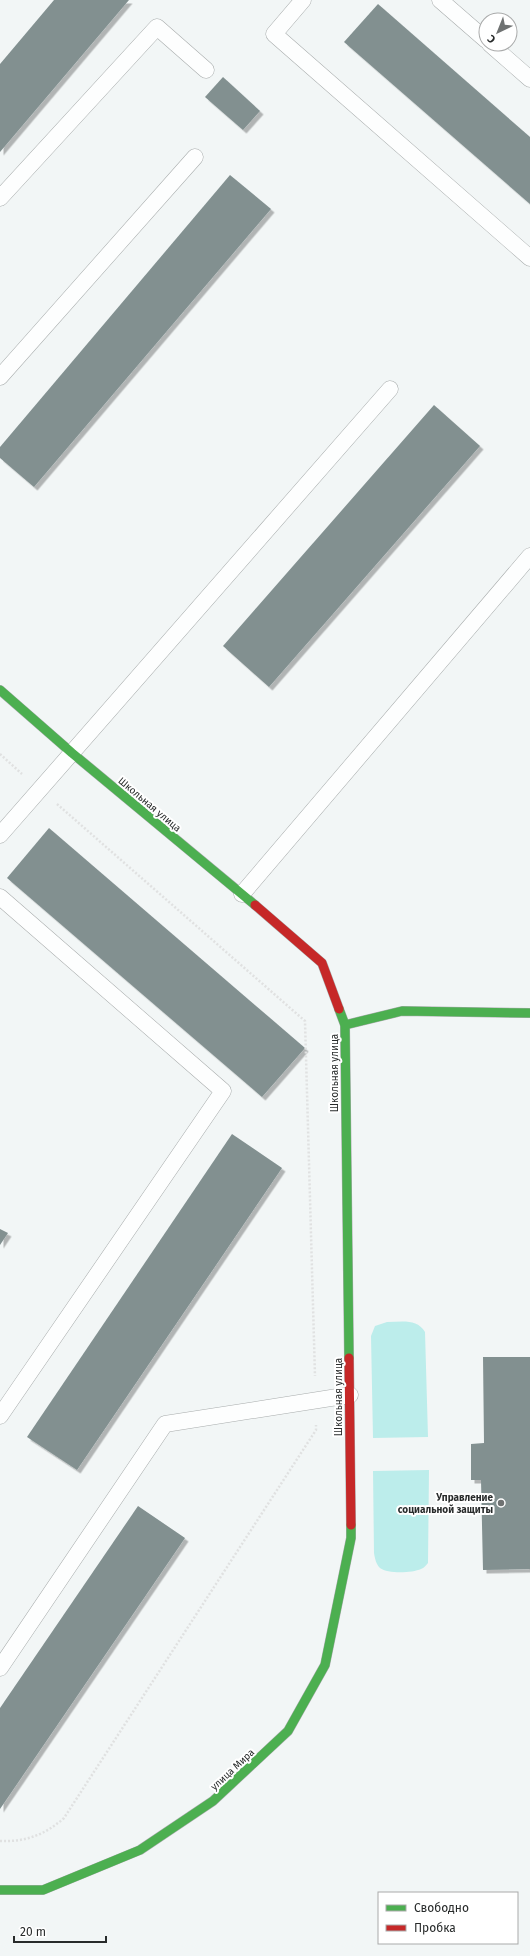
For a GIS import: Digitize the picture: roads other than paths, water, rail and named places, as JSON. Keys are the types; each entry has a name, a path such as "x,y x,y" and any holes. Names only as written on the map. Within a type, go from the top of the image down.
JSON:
{"street":[{"name":"Школьная улица","path":"0,690 72,753 322,962 345,1025 351,1538"},
{"path":"345,1025 402,1011 530,1013"},
{"name":"улица Мира","path":"0,1890 43,1890 140,1850 213,1801 288,1731 325,1665 351,1538"}],"lane":[{"path":"303,0 274,34 530,258"},
{"path":"440,0 478,33"},
{"path":"0,198 157,27 206,70"},
{"path":"499,52 530,79"},
{"path":"0,377 195,157"},
{"path":"0,835 41,790 390,388"},
{"path":"242,894 530,556"},
{"path":"0,896 223,1091 0,1416"},
{"path":"0,1668 165,1424 350,1395"}],"place":[{"name":"Управление социальной защиты","path":"501,1503"}]}
